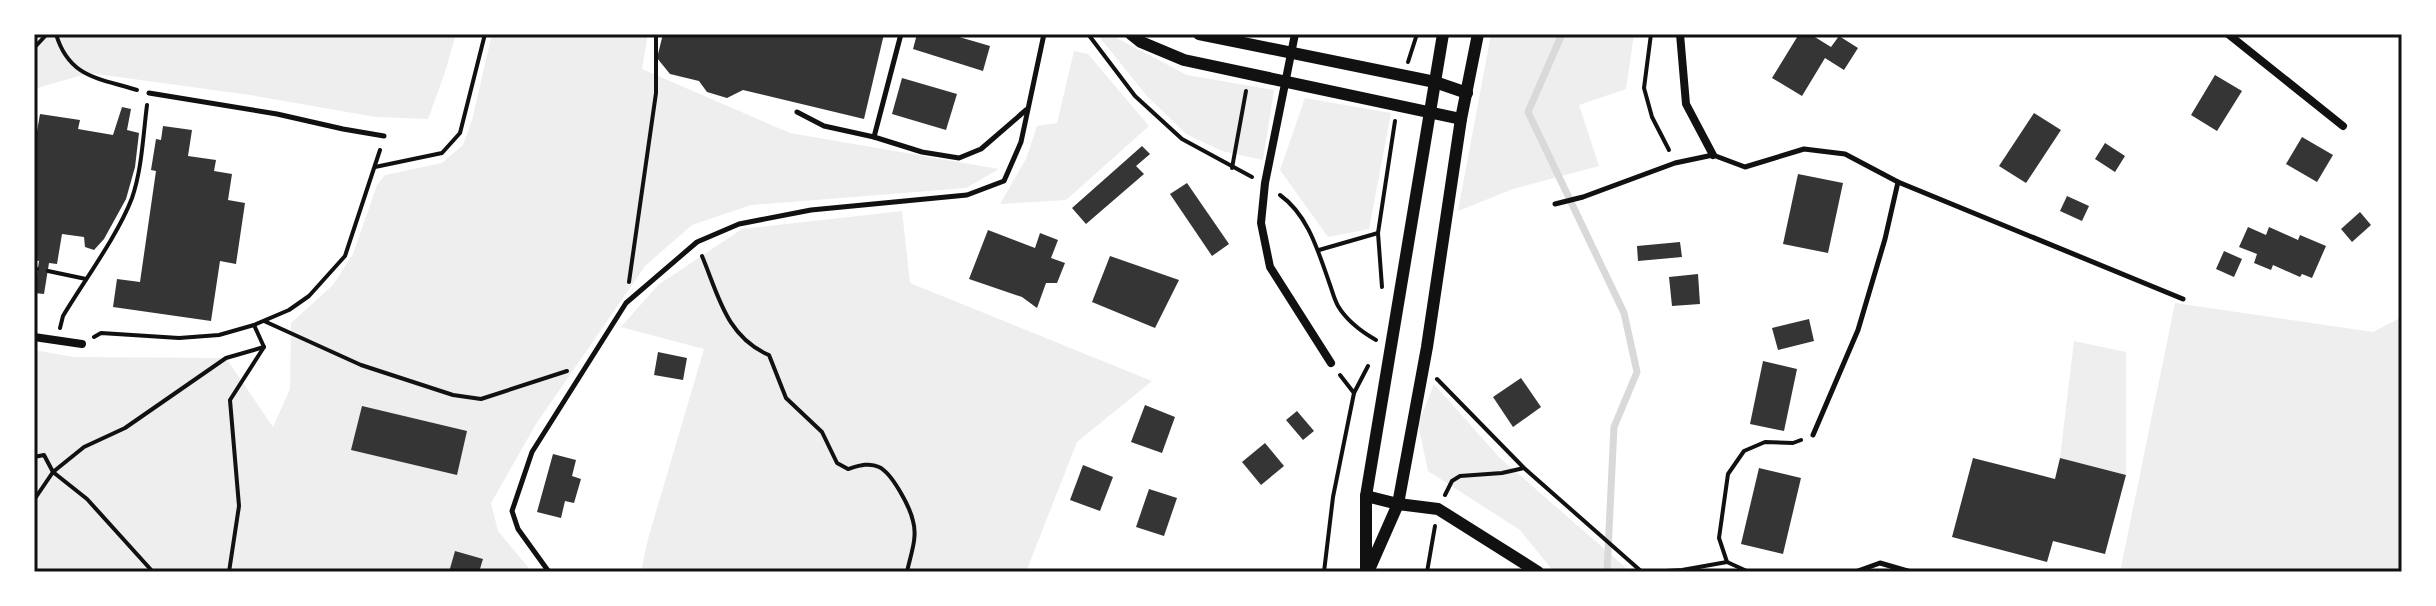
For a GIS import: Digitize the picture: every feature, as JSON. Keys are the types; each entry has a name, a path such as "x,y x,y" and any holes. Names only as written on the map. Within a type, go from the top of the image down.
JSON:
{"street":[{"path":"1131,34 1141,42 1184,60 1461,119"},
{"path":"1199,34 1435,82 1467,93"},
{"path":"1295,34 1265,183 1261,223 1270,267 1331,363"},
{"path":"1367,572 1366,496 1443,34"},
{"path":"1367,572 1398,504 1427,347 1461,119 1478,34"},
{"path":"1680,34 1686,104 1713,155"},
{"path":"2228,34 2343,126"},
{"path":"34,337 82,344"},
{"path":"1366,496 1438,509 1538,572"}],"lane":[{"path":"874,137 901,34"},
{"path":"549,572 518,529 512,511 532,452 626,303 697,242 739,224 811,210 967,195 1004,181 1021,142 1044,34"},
{"path":"149,93 384,136"},
{"path":"797,112 824,126 922,152 959,158 981,149 1027,109"},
{"path":"1555,204 1583,197 1675,163 1713,155 1745,167 1804,149 1845,154 1898,182 2183,299"},
{"path":"1813,435 1858,330 1898,182"},
{"path":"1855,572 1880,563 1911,572"}],"path":[{"path":"34,48 47,34"},
{"path":"56,34 65,56 80,72 149,93 132,197 63,316"},
{"path":"375,167 442,153 460,133 485,34"},
{"path":"626,303 656,93 656,34"},
{"path":"1088,34 1135,96 1182,139 1265,183 1291,203 1302,217 1318,250 1338,306 1359,330 1386,346"},
{"path":"1403,76 1417,34"},
{"path":"1651,34 1644,88 1652,117 1675,163"},
{"path":"1232,168 1249,73"},
{"path":"1383,297 1378,233 1398,105"},
{"path":"82,344 101,333 179,338 219,335 289,310 309,296 345,256 384,136"},
{"path":"1318,250 1378,233"},
{"path":"697,242 720,305 755,350 769,355 786,398 822,432 837,463 848,469 868,464 882,468 898,489 914,522 914,544 907,572"},
{"path":"48,271 86,279"},
{"path":"264,321 361,365 453,395 481,399 586,365"},
{"path":"254,325 264,347"},
{"path":"34,500 53,472 84,447 125,428 226,358 264,347"},
{"path":"229,572 239,506 230,400 264,347"},
{"path":"1331,363 1354,393"},
{"path":"1324,572 1333,497 1354,393 1367,371"},
{"path":"1428,371 1524,468 1642,572"},
{"path":"1727,562 1719,538 1728,474 1736,462 1744,451 1765,442 1793,443 1813,435"},
{"path":"34,457 44,455 53,472 87,499 153,572"},
{"path":"1650,572 1727,562 1749,572"}],"shaded area":[{"path":"34,34 456,34 428,119 376,117 250,95 89,73 34,89"},
{"path":"492,34 648,34 642,69 790,133 999,169 966,188 751,205 692,225 645,266 536,424 491,503 498,531 532,572 34,572 34,350 74,357 226,358 273,427 290,389 291,323 333,285 353,254 377,185 385,175 442,163 463,145"},
{"path":"1097,34 1109,34 1187,75 1274,90 1263,160 1222,151 1186,134 1146,95"},
{"path":"1491,34 1634,34 1626,89 1579,105 1599,166 1513,189 1458,211"},
{"path":"1074,51 1088,54 1149,126 1066,200 1000,204 1026,159 1037,126 1057,123"},
{"path":"1305,98 1391,113 1369,229 1328,237 1280,170"},
{"path":"902,211 910,283 1152,381 1077,442 1026,572 641,572 704,349 621,327 658,285 742,229"},
{"path":"2175,303 2373,332 2402,317 2402,572 2120,572"},
{"path":"2074,341 2126,352 2126,475 2060,458"},
{"path":"1434,384 1499,457 1628,572 1554,572 1520,530 1428,471 1418,424"}],"building":[{"path":"663,34 884,34 864,119 743,90 727,98 707,92 699,81 670,74 657,58"},
{"path":"917,34 949,34 990,46 983,71 913,49"},
{"path":"1799,34 1810,34 1831,47 1839,36 1858,48 1844,70 1825,58 1802,96 1772,78"},
{"path":"2215,75 2242,91 2217,131 2191,115"},
{"path":"902,78 957,94 946,130 892,114"},
{"path":"122,107 131,109 127,130 139,133 135,167 126,199 104,239 94,250 85,247 84,237 62,234 57,264 49,263 44,294 34,293 39,261 34,260 34,137 40,114 80,120 78,129 113,135"},
{"path":"2034,113 2061,130 2026,183 1999,166"},
{"path":"163,126 192,130 188,156 216,160 214,171 232,174 228,200 245,203 236,264 220,261 211,321 113,307 117,279 140,282 156,171 151,170 156,139 161,140"},
{"path":"2302,137 2333,155 2317,182 2286,164"},
{"path":"2105,143 2125,156 2115,172 2095,159"},
{"path":"1142,146 1150,154 1136,166 1144,174 1086,224 1072,208"},
{"path":"1798,174 1843,183 1828,253 1783,244"},
{"path":"1187,183 1229,244 1212,256 1170,194"},
{"path":"2067,196 2089,206 2082,221 2060,211"},
{"path":"2360,212 2371,225 2352,242 2341,229"},
{"path":"2248,227 2266,235 2269,227 2298,240 2300,235 2326,246 2312,278 2302,274 2300,277 2273,265 2271,270 2254,263 2257,254 2239,247"},
{"path":"988,230 1035,248 1040,233 1058,240 1051,258 1065,263 1057,283 1046,283 1037,308 1022,297 969,279"},
{"path":"1680,242 1682,257 1638,261 1637,246"},
{"path":"2224,251 2242,259 2234,277 2216,269"},
{"path":"1110,256 1179,280 1155,328 1092,302"},
{"path":"1698,274 1700,304 1672,306 1669,277"},
{"path":"1809,319 1814,341 1778,350 1772,328"},
{"path":"658,352 687,358 683,380 654,375"},
{"path":"1763,361 1797,369 1784,431 1750,424"},
{"path":"1521,378 1541,407 1513,427 1493,397"},
{"path":"1145,405 1175,417 1162,453 1131,442"},
{"path":"362,406 467,431 457,475 351,450"},
{"path":"1297,411 1314,431 1303,440 1286,420"},
{"path":"1265,443 1284,466 1261,485 1242,462"},
{"path":"553,454 576,460 572,476 581,479 574,503 565,501 561,518 537,512"},
{"path":"1973,458 2055,479 2060,458 2126,475 2105,554 2053,541 2047,562 1952,537"},
{"path":"1083,465 1113,477 1100,511 1070,500"},
{"path":"1759,468 1801,478 1783,554 1741,544"},
{"path":"1149,489 1177,498 1164,536 1136,527"},
{"path":"455,551 483,559 479,572 449,572"}],"waterway":[{"path":"1562,34 1528,112 1624,313 1637,372 1614,427 1607,572"}]}
